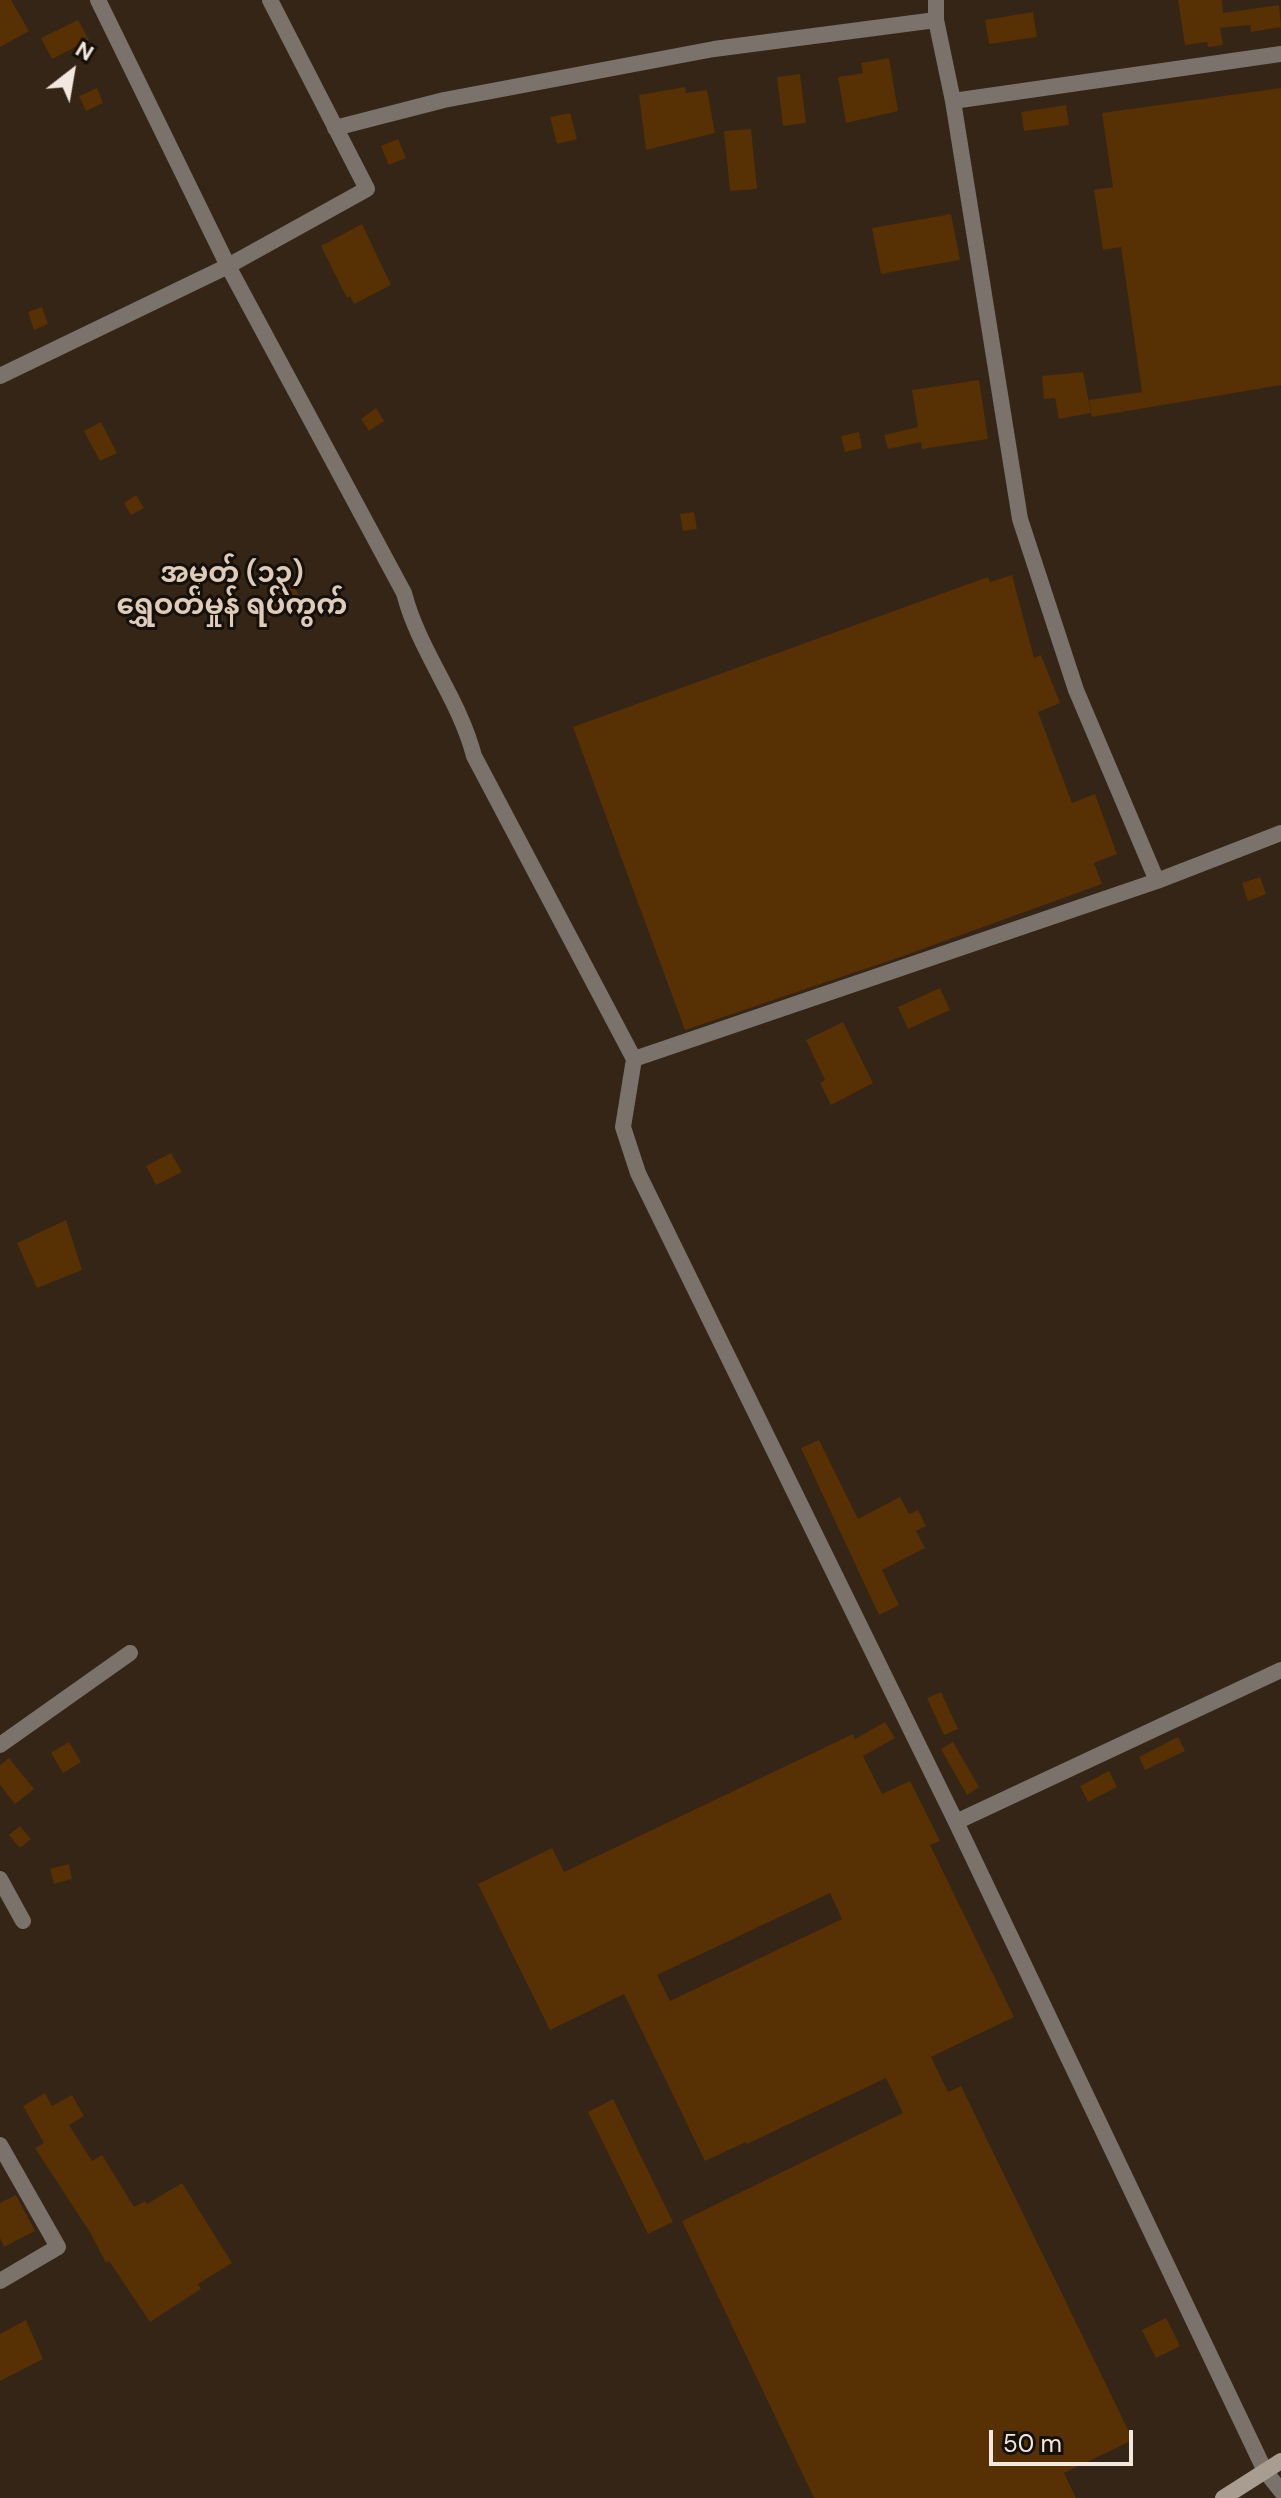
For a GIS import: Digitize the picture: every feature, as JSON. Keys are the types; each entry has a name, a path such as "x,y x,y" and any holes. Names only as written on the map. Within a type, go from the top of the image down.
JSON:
{"main road":[{"path":"1223,2498 1281,2461"}],"street":[{"path":"98,0 228,266 404,593 418,636 454,700 457,716 469,737 474,756 634,1059 623,1127 638,1173 956,1822 1265,2471 1281,2491"},
{"path":"0,376 228,266 367,189 270,0"},
{"path":"936,0 936,20 953,101 1020,519 1076,690 1157,881"},
{"path":"335,128 444,100 714,49 936,20"},
{"path":"953,101 1281,54"},
{"path":"634,1059 1157,881 1281,833"},
{"path":"0,1745 130,1653"},
{"path":"956,1822 1281,1670"},
{"path":"0,1879 23,1921"},
{"path":"0,2145 58,2247 0,2281"}],"building":[{"path":"0,0 11,0 29,31 0,47"},
{"path":"1178,0 1222,0 1223,13 1279,5 1281,27 1251,32 1250,25 1220,28 1223,45 1208,47 1207,42 1185,45"},
{"path":"1033,12 1037,37 989,44 985,20"},
{"path":"78,20 89,40 52,59 41,38"},
{"path":"889,58 898,111 846,123 838,77 863,73 861,63"},
{"path":"800,74 806,123 783,126 777,77"},
{"path":"685,87 686,93 707,90 715,133 646,150 639,95"},
{"path":"97,88 103,103 86,111 79,96"},
{"path":"1281,88 1281,385 1092,417 1089,400 1142,392 1121,247 1103,250 1094,190 1113,187 1102,113"},
{"path":"1066,105 1069,125 1024,131 1021,112"},
{"path":"570,113 577,139 557,144 550,117"},
{"path":"751,129 757,189 730,191 724,131"},
{"path":"398,139 406,158 389,165 381,146"},
{"path":"951,214 960,260 881,274 872,228"},
{"path":"362,224 391,285 354,304 350,296 347,298 321,246"},
{"path":"42,307 48,324 34,330 28,312"},
{"path":"1083,372 1091,413 1059,419 1055,398 1044,399 1042,376"},
{"path":"979,380 988,439 922,449 921,442 888,449 884,435 918,427 912,390"},
{"path":"376,408 384,421 369,431 361,419"},
{"path":"101,422 117,453 100,461 84,431"},
{"path":"859,432 862,448 845,452 841,436"},
{"path":"136,495 144,508 131,515 124,503"},
{"path":"694,512 697,529 683,531 680,514"},
{"path":"1012,575 1034,658 1041,655 1060,703 1038,712 1072,803 1095,794 1117,854 1094,863 1102,884 685,1030 573,727 988,577 990,582"},
{"path":"293,584 301,600 269,618 261,601"},
{"path":"1260,877 1266,894 1248,901 1242,883"},
{"path":"940,988 950,1010 908,1029 898,1007"},
{"path":"843,1022 873,1083 831,1105 820,1083 825,1080 806,1040"},
{"path":"171,1153 182,1172 156,1185 146,1166"},
{"path":"66,1220 82,1270 37,1288 17,1243"},
{"path":"819,1440 858,1519 900,1497 909,1514 918,1510 926,1526 916,1531 925,1548 882,1570 899,1605 879,1615 801,1448"},
{"path":"941,1692 958,1729 944,1735 927,1698"},
{"path":"885,1722 895,1738 863,1756 882,1794 910,1781 940,1841 930,1845 1014,2017 931,2057 948,2092 961,2086 1133,2440 1064,2473 1076,2498 814,2498 682,2221 903,2113 886,2078 705,2161 624,1994 550,2030 478,1884 552,1848 564,1872 853,1734 855,1739","holes":["830,1893 842,1919 670,2001 657,1975"]},
{"path":"1178,1737 1185,1751 1145,1770 1139,1757"},
{"path":"69,1742 81,1762 63,1773 51,1753"},
{"path":"953,1742 979,1787 967,1795 941,1749"},
{"path":"9,1758 34,1789 15,1804 0,1785 0,1765"},
{"path":"1109,1771 1117,1787 1088,1802 1080,1786"},
{"path":"20,1826 31,1839 20,1848 9,1835"},
{"path":"69,1864 72,1879 54,1884 50,1869"},
{"path":"45,2093 52,2106 72,2095 84,2116 69,2125 92,2161 102,2155 134,2207 145,2201 147,2204 182,2183 232,2263 198,2284 201,2289 150,2322 109,2261 106,2263 91,2234 35,2148 44,2143 23,2106"},
{"path":"613,2099 673,2222 648,2234 588,2112"},
{"path":"16,2195 35,2231 4,2247 0,2238 0,2203"},
{"path":"1166,2318 1180,2346 1156,2358 1142,2330"},
{"path":"26,2320 43,2359 0,2381 0,2334"}],"district":[{"name":"အမှတ် (၁၃) ရွှေဝတ်မှုန် ရပ်ကွက်","path":"232,591"}]}
